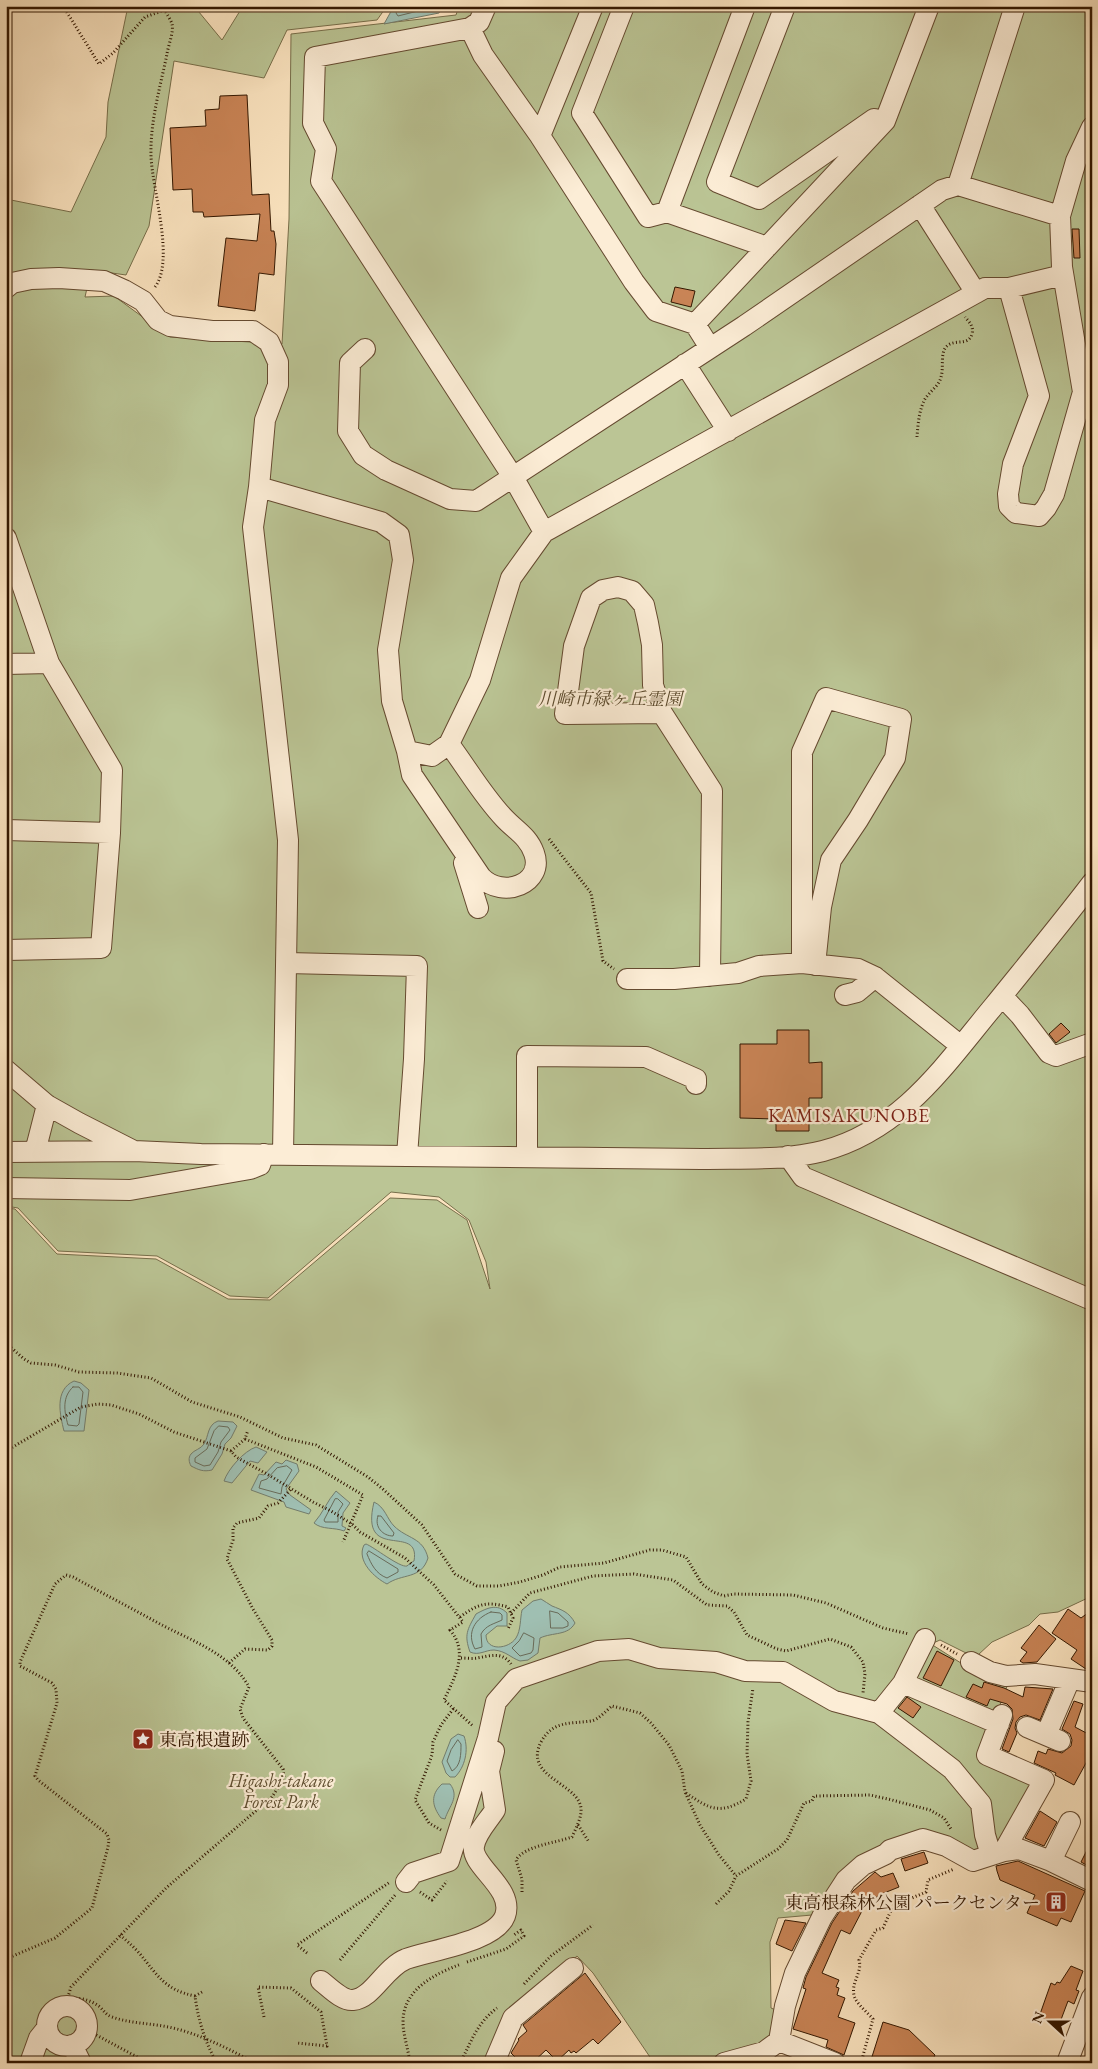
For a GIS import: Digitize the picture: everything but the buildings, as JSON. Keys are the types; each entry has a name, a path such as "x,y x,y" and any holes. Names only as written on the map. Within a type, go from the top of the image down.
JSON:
{"street":[{"path":"486,6 479,22 470,28 315,56 313,123 326,150 322,181 513,477 544,532"},
{"path":"540,136 593,6"},
{"path":"624,6 582,113 648,217 667,212 767,247"},
{"path":"667,212 745,6"},
{"path":"785,6 717,182 760,200 874,119 885,121"},
{"path":"695,324 885,121 928,6"},
{"path":"958,185 1015,6"},
{"path":"470,28 483,55 540,136 634,282 656,311 695,324 710,348"},
{"path":"1009,288 1039,396 1013,464 1008,494 1009,506 1016,514 1039,516 1054,494 1083,392 1063,275 1060,216 1076,161 1092,127"},
{"path":"365,349 350,363 348,431 363,454 386,470 450,499 476,501 710,348 942,190 958,185 1060,216"},
{"path":"920,206 976,293"},
{"path":"412,775 448,744 480,680 511,578 544,532 985,288 1009,288 1063,275"},
{"path":"6,288 12,283 31,279 59,278 104,281 143,300 158,320 170,326 212,331 253,331 269,342 278,362 278,385 265,420 259,487 253,527 288,840 287,963 274,1154 250,1170 130,1190 6,1188"},
{"path":"685,364 728,430"},
{"path":"259,487 381,522 399,535 403,560 388,650 392,701 412,775 481,877 491,885 499,888 516,887 531,875 534,868 534,853 524,836 505,818 448,744"},
{"path":"6,538 49,663 112,770 110,833 101,948 6,950"},
{"path":"662,713 565,714 574,646 591,598 603,590 618,587 632,591 644,605 652,645 653,685 662,713 712,791 710,976"},
{"path":"6,664 49,663"},
{"path":"826,698 901,719 895,758 858,820 831,860 808,964 802,752 826,698"},
{"path":"407,751 432,756"},
{"path":"6,830 110,833"},
{"path":"459,844 478,908"},
{"path":"6,1152 134,1151 201,1154 702,1159 788,1156 822,1151 863,1136 910,1103 949,1063 1092,882"},
{"path":"287,963 416,966 414,1059 407,1156"},
{"path":"627,979 674,979 710,976 738,973 759,966 808,964 858,969 875,977 961,1046"},
{"path":"845,995 857,992 875,977"},
{"path":"1002,996 1020,1015 1049,1053 1056,1056 1092,1043"},
{"path":"526,1157 526,1056 646,1057 696,1079 696,1084"},
{"path":"6,1070 47,1105 134,1151"},
{"path":"35,1152 47,1105"},
{"path":"788,1156 803,1177 1092,1300"},
{"path":"879,1713 903,1683 925,1639"},
{"path":"406,1882 413,1873 449,1861 488,1738 496,1702 516,1679 598,1650 629,1649 659,1658 716,1662 744,1671 784,1672 834,1701 879,1713 952,1769 980,1804 989,1856"},
{"path":"970,1662 990,1672 1006,1676 1035,1674 1092,1682"},
{"path":"1027,1727 1053,1738 1070,1679"},
{"path":"903,1683 1000,1720 987,1755 1044,1780 989,1856"},
{"path":"321,1980 336,1994 351,2000 363,1997 393,1966 406,1959 451,1946 493,1930 502,1923 507,1903 476,1857 473,1848 477,1836 495,1810 489,1770 495,1747 488,1738"},
{"path":"1051,1861 1070,1822"},
{"path":"724,2063 764,2052 779,2041 785,2006 795,1973 822,1917 846,1880 863,1865 886,1854 890,1850 923,1840 989,1856 1019,1849 1051,1861 1092,1881"},
{"path":"503,2058 513,2018 573,1968"},
{"path":"1066,2063 1092,1997"},
{"path":"30,2063 39,2038 47,2028 49,2017 53,2011 67,2003 84,2014 87,2021 87,2030 76,2054 55,2042 50,2037 47,2028"},
{"path":"779,2041 835,2063"}],"path":[{"path":"63,6 99,64 113,53 145,17 165,10 172,26 154,116 151,156 155,193 161,223 163,262 157,284 143,300"},
{"path":"917,437 918,421 925,400 941,379 942,359 945,348 950,344 963,343 968,340 972,333 972,326 964,316 956,312 943,311"},
{"path":"544,832 591,893 603,961 627,979"},
{"path":"6,1343 31,1363 50,1364 80,1372 116,1373 151,1378 192,1402 240,1417 283,1438 316,1445 368,1477 390,1496 422,1525 455,1574 476,1586 499,1586 520,1582 543,1576 560,1567 604,1562 650,1550 662,1550 686,1557 702,1584 713,1592 724,1596 734,1594 793,1595 826,1603 883,1628 925,1639 956,1652 970,1662"},
{"path":"6,1451 81,1407 111,1405 139,1414 174,1432 231,1451 236,1457 292,1488 352,1524 360,1532 406,1558 434,1585 463,1622 450,1630 459,1643 461,1658 444,1700 488,1738"},
{"path":"231,1451 245,1439 248,1430"},
{"path":"245,1439 316,1468 363,1495 344,1540"},
{"path":"229,1663 245,1649 268,1650 272,1646 272,1640 253,1609 227,1559 233,1540 232,1528 237,1523 259,1518 268,1506 278,1502 292,1488"},
{"path":"511,1613 530,1593 593,1576 634,1574 673,1580 707,1605 726,1606 734,1612 747,1635 777,1649 786,1651 830,1640 851,1647 861,1657 864,1668 863,1693 858,1707"},
{"path":"6,1959 55,1938 92,1908 108,1847 109,1840 107,1834 38,1780 36,1776 58,1695 52,1682 20,1666 20,1662 55,1584 66,1575 73,1577 170,1630 209,1648 229,1663 249,1687 240,1709 243,1718 283,1769 284,1778 272,1797 166,1888 120,1935 71,1987 67,2003"},
{"path":"460,1617 482,1604 493,1603 508,1607 513,1618 508,1628"},
{"path":"461,1658 477,1658 488,1654 507,1658 516,1679"},
{"path":"685,1792 705,1805 720,1809 732,1808 746,1799 751,1781 748,1754 748,1722 756,1671"},
{"path":"507,1903 518,1903 522,1892 522,1879 516,1860 519,1855 525,1850 572,1837 578,1824 581,1806 576,1796 548,1776 541,1767 538,1754 541,1742 552,1728 571,1722 593,1721 612,1706 640,1713 651,1723 676,1757 682,1771 685,1792 705,1832 719,1855 736,1876"},
{"path":"454,1708 441,1725 433,1742 432,1755 415,1800 429,1823 456,1837"},
{"path":"716,1904 728,1891 736,1876 778,1850 787,1840 804,1803 812,1801 814,1796 870,1795 930,1810 944,1818 956,1836"},
{"path":"578,1824 589,1842"},
{"path":"861,2063 873,2019 855,1998 853,1986 861,1966 859,1960 876,1930 883,1928 893,1906 926,1892 928,1880 989,1856"},
{"path":"307,1953 296,1945 388,1883 403,1879 432,1900 452,1875"},
{"path":"340,1960 406,1882"},
{"path":"408,2063 409,2057 403,2019 416,1989 431,1976 506,1949 524,1936 521,1930 507,1939"},
{"path":"120,1935 139,1952 160,1980 169,1987 184,1994 195,1996 202,1992"},
{"path":"264,2017 258,1987 291,1988 321,2012 327,2046 296,2042"},
{"path":"195,1996 205,2039 217,2063"},
{"path":"67,2003 74,1998 87,2000 110,2016 138,2024 171,2028 196,2034 255,2063"},
{"path":"87,2030 139,2058 138,2063"}],"green space":[{"name":"川崎市緑ヶ丘霊園","path":"128,6 194,6 222,40 243,6 387,6 377,20 287,30 264,78 174,61 149,226 126,275 91,270 85,297 114,296 170,337 282,344 289,219 291,34 456,15 459,6 1092,6 1092,1596 1058,1612 1040,1614 1029,1625 992,1642 978,1655 972,1656 940,1640 931,1644 975,1672 1009,1681 980,1758 1036,1783 998,1847 972,1856 914,1835 812,1915 778,1918 770,1942 771,2008 778,2011 772,2038 715,2063 654,2063 593,1973 577,1956 508,2016 489,2063 6,2063 6,1208 15,1209 57,1254 156,1259 228,1299 270,1300 390,1198 437,1200 467,1220 490,1289 486,1262 469,1220 439,1197 391,1192 268,1298 230,1296 157,1256 58,1251 18,1208 6,1206 6,199 71,212 106,137 108,102"}],"water":[{"path":"394,6 444,6 439,13 384,24"},
{"path":"74,1381 81,1383 89,1390 84,1431 64,1431 60,1411 61,1397 63,1390"},
{"path":"218,1421 233,1422 237,1426 231,1438 225,1444 222,1454 212,1470 206,1471 191,1466 190,1456 203,1446 210,1428"},
{"path":"256,1447 267,1452 258,1463 250,1461 232,1483 224,1481 237,1461 246,1452"},
{"path":"286,1460 297,1464 299,1471 286,1489 290,1495 311,1510 309,1514 286,1507 284,1502 251,1490 259,1474 264,1475 276,1462 282,1464"},
{"path":"336,1491 350,1503 343,1513 342,1526 346,1528 344,1531 321,1527 314,1523"},
{"path":"374,1502 381,1507 394,1526 422,1546 428,1558 421,1570 387,1584 377,1578 365,1563 362,1551 364,1545 370,1546 404,1566 414,1561 414,1550 409,1544 382,1538 375,1532 372,1521"},
{"path":"541,1599 568,1614 575,1623 572,1627 564,1632 540,1638 538,1653 528,1660 520,1661 494,1650 470,1652 467,1633 476,1614 488,1608 496,1607 507,1613 507,1626 497,1626 486,1635 487,1640 494,1646 508,1645 518,1635 522,1610 533,1601"},
{"path":"458,1734 464,1736 465,1758 455,1777 450,1777 446,1773 442,1762 451,1739"},
{"path":"442,1784 450,1784 454,1793 453,1801 445,1819 441,1818 434,1805 434,1796"}],"place":[{"name":"東高根遺跡","path":"143,1739"},
{"name":"東高根森林公園 パークセンター","path":"1056,1902"}],"district":[{"name":"KAMISAKUNOBE","path":"849,1115"}],"park label":[{"name":"Higashi-takane Forest Park","path":"281,1790"}]}
